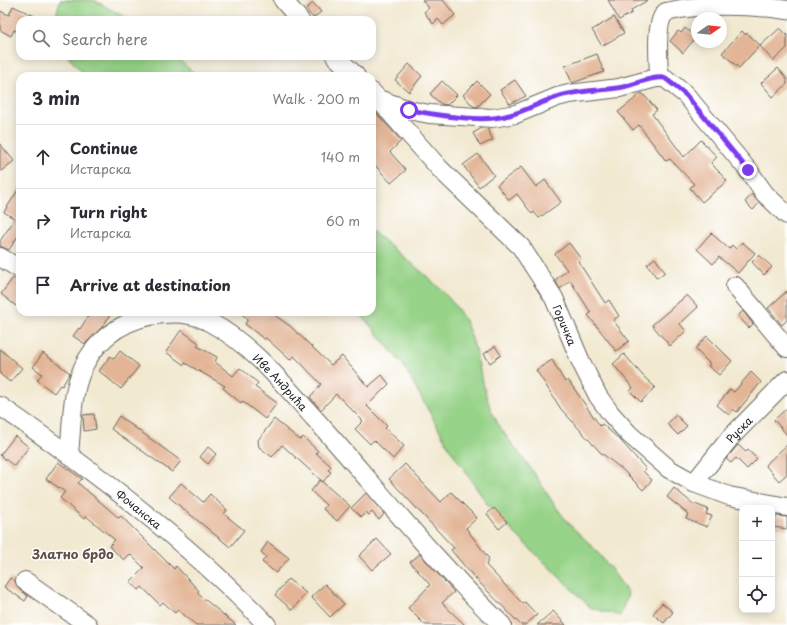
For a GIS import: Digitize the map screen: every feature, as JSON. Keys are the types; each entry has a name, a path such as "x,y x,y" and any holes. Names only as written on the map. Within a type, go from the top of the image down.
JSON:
{"street":[{"path":"283,0 297,16"},
{"path":"659,77 659,27 662,6 704,3 787,10"},
{"path":"339,60 352,72"},
{"path":"376,96 409,110 429,114 492,118 516,114 557,97 569,94 619,88 659,77 669,80 686,95 748,170 765,194 787,215"},
{"name":"Горичка","path":"376,96 440,169 521,248 554,298 581,362 598,396 611,414 648,452 669,469 694,483 729,496 787,507"},
{"path":"0,257 16,267"},
{"path":"735,286 787,348"},
{"name":"Иве Андрића","path":"69,453 80,374 95,348 107,335 122,326 152,316"},
{"name":"Иве Андрића","path":"194,316 202,318 232,337 276,376 362,471 424,543 502,625"},
{"name":"Руска","path":"694,483 730,438 787,380"},
{"name":"Фочанска","path":"0,406 69,453 195,557 240,597 268,625"},
{"path":"25,581 88,625"}],"green space":[{"path":"60,0 94,0 123,16 56,16"},
{"path":"71,60 179,60 193,72 82,72"},
{"path":"376,234 423,273 458,309 470,334 484,389 493,415 561,514 590,544 624,587 628,594 620,616 591,608 492,511 450,449 403,365 362,316 376,316"}],"building":[{"path":"422,0 443,0 455,15 443,25 438,19 433,24 424,12 429,8"},
{"path":"608,0 648,0 631,10 632,13 619,20"},
{"path":"313,3 321,12 316,16 311,16 306,9"},
{"path":"13,6 34,16 16,16 16,31 14,30 11,36 0,30 0,11 9,15"},
{"path":"614,17 624,33 602,46 592,30"},
{"path":"685,28 691,33 691,43 683,53 670,41 678,31 681,33"},
{"path":"780,28 787,35 787,48 773,61 760,46"},
{"path":"742,31 746,35 747,33 760,45 739,68 722,53"},
{"path":"597,54 604,72 572,83 565,66"},
{"path":"409,64 422,76 409,92 395,80"},
{"path":"778,68 787,79 787,84 773,97 761,83"},
{"path":"515,80 526,96 510,104 500,90"},
{"path":"442,81 457,95 447,105 441,104 430,94"},
{"path":"477,81 490,94 477,107 473,106 463,95"},
{"path":"642,93 657,110 652,114 684,157 701,140 717,157 711,163 727,181 702,202 690,188 694,184 670,159 666,161 639,125 633,130 618,112"},
{"path":"376,113 401,141 390,152 406,170 391,183 376,166"},
{"path":"482,128 487,128 493,140 480,146 473,133"},
{"path":"0,144 14,161 0,172"},
{"path":"478,154 494,175 479,187 463,165"},
{"path":"521,167 536,187 545,180 561,202 539,218 534,212 532,214 517,194 509,200 497,185"},
{"path":"16,193 16,239 9,250 0,246 0,241 15,219 4,212"},
{"path":"752,194 759,203 753,210 745,202"},
{"path":"711,233 729,249 732,245 736,249 742,242 755,253 738,273 719,257 713,264 697,249"},
{"path":"569,243 581,259 578,261 605,303 609,300 619,316 613,320 629,341 616,351 588,315 591,313 570,280 560,289 555,280 567,270 555,254"},
{"path":"759,255 772,267 764,275 752,262"},
{"path":"655,258 665,272 657,278 647,264"},
{"path":"13,278 16,281 16,306 1,294"},
{"path":"787,291 787,320 782,325 768,308"},
{"path":"687,295 698,307 680,324 686,331 670,346 652,325"},
{"path":"743,311 753,324 749,328 738,316"},
{"path":"88,316 109,316 103,326 85,344 73,336 79,328 80,329"},
{"path":"244,316 276,316 290,326 331,365 342,356 368,387 382,375 389,384 367,406 387,426 385,428 404,446 393,459 374,440 370,444 355,429 363,421 336,394 321,410 310,397 321,384 294,356 290,360 266,338 264,339 245,324 248,319"},
{"path":"181,330 199,343 197,346 217,357 215,362 233,376 240,368 258,383 255,387 277,403 265,419 242,401 241,403 223,388 225,386 185,363 184,365 166,352"},
{"path":"707,336 732,361 719,375 708,366 710,364 695,349"},
{"path":"495,346 501,355 490,363 484,354"},
{"path":"0,349 22,368 10,382 0,374"},
{"path":"120,351 139,366 121,389 99,371 110,356 114,359"},
{"path":"43,353 70,373 62,386 60,385 54,393 37,380 42,374 33,367"},
{"path":"624,354 655,387 641,402 630,391 633,388 613,364"},
{"path":"552,360 565,382 568,380 600,426 602,424 620,440 646,469 643,471 652,480 643,490 623,470 600,452 561,409 536,370"},
{"path":"751,372 761,382 737,412 733,409 729,415 717,405 730,389 734,392"},
{"path":"787,408 787,435 774,420"},
{"path":"94,414 96,429 84,431 83,415"},
{"path":"676,415 687,426 678,435 667,424"},
{"path":"119,416 181,461 172,472 111,429"},
{"path":"274,419 300,440 303,437 318,451 316,453 331,466 328,470 331,472 323,482 282,445 272,457 259,447 258,440"},
{"path":"15,436 29,447 14,466 0,455"},
{"path":"738,445 746,452 748,450 757,459 747,469 736,458 731,463 726,459"},
{"path":"787,445 787,474 779,481 765,465"},
{"path":"208,447 216,454 208,464 200,457"},
{"path":"58,462 82,479 78,483 119,518 121,516 174,569 176,566 199,591 197,593 236,625 196,625 178,610 175,613 163,602 160,605 142,587 139,590 130,582 144,568 130,554 124,560 109,546 115,540 86,516 84,519 60,498 65,492 46,479"},
{"path":"405,464 441,502 451,492 477,518 466,528 489,559 486,565 523,604 525,602 537,615 525,625 521,625 473,576 451,550 454,548 389,479"},
{"path":"320,480 350,506 337,521 323,509 326,505 311,491"},
{"path":"181,483 203,502 210,494 227,510 224,514 244,530 230,547 169,497"},
{"path":"674,488 692,503 708,509 706,514 712,516 707,527 686,519 688,514 667,497"},
{"path":"366,493 384,514 379,520 372,512 369,515 366,512 361,517 351,508"},
{"path":"494,508 507,522 499,529 487,514"},
{"path":"776,516 787,517 787,529 775,527"},
{"path":"377,539 391,554 372,570 359,556"},
{"path":"268,542 289,558 276,573 262,562 266,557 261,552"},
{"path":"420,554 454,592 442,603 465,625 425,625 408,608 430,585 410,562"},
{"path":"10,578 15,581 19,589 28,596 25,601 4,587"},
{"path":"288,579 306,593 292,610 275,595"},
{"path":"325,584 344,604 330,617 311,597"},
{"path":"662,603 673,612 664,623 653,614"},
{"path":"553,611 566,625 537,625"}],"district":[{"name":"Златно брдо","path":"73,553"}],"route":[{"path":"409,110 429,114 492,118 516,114 557,97 569,94 619,88 659,77 665,78 686,95 748,170"}]}
